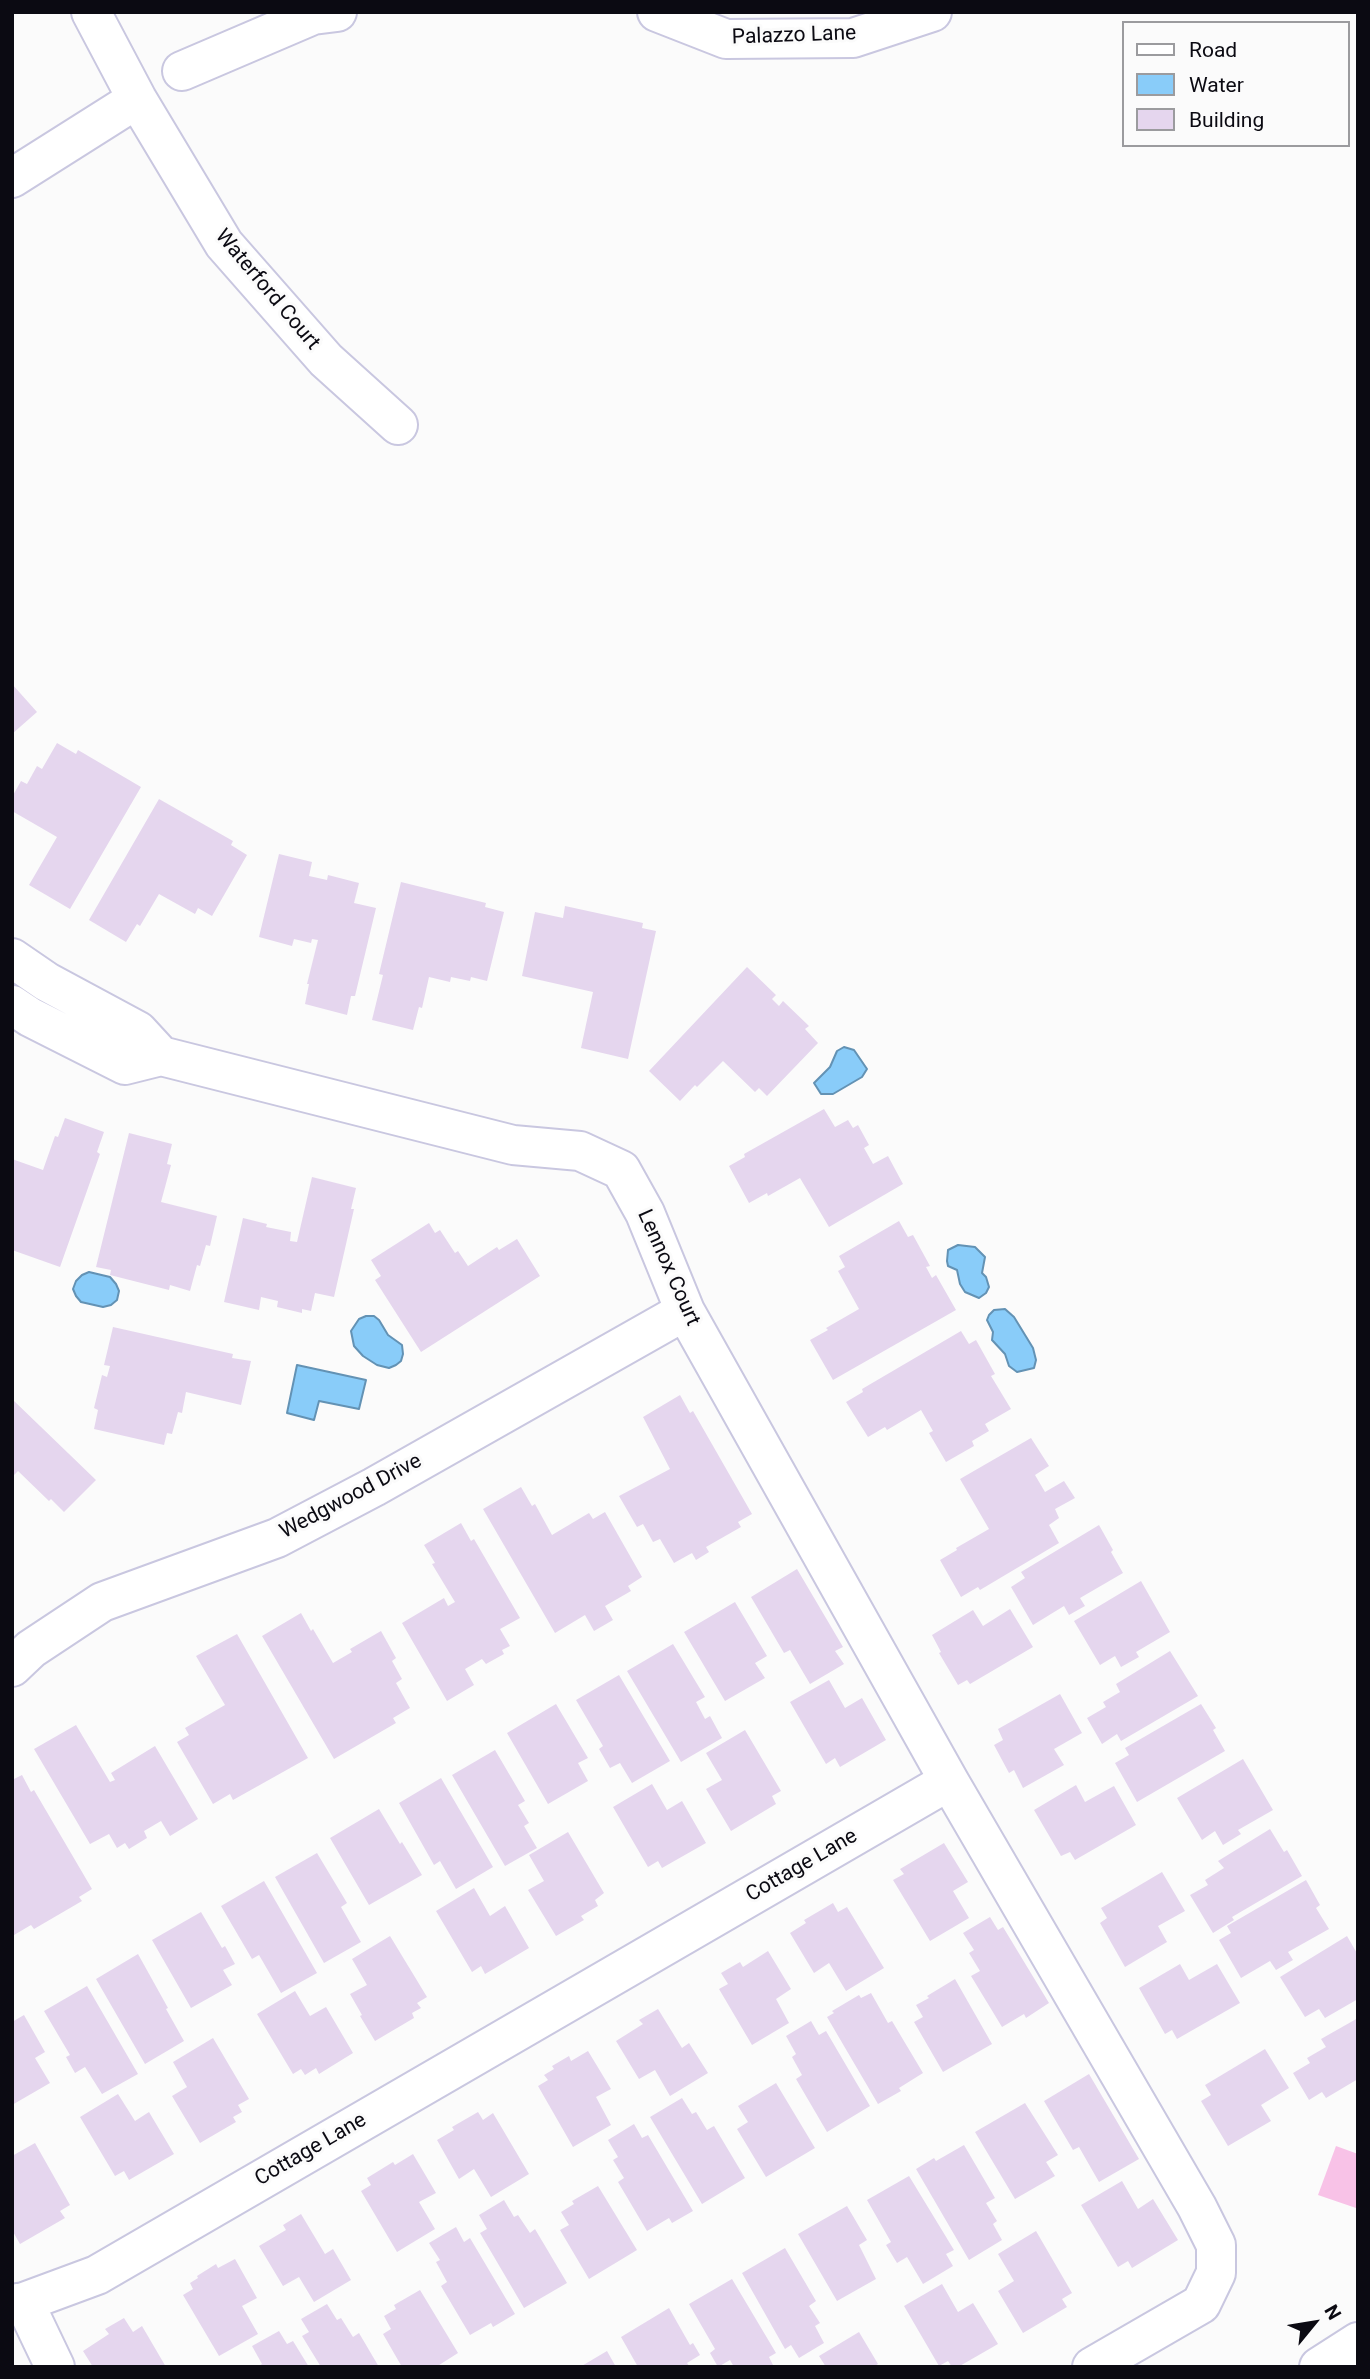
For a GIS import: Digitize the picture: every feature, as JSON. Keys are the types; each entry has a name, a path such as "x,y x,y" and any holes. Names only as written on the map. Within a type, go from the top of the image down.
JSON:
{"street":[{"name":"Waterford Court","path":"91,12 136,99 224,244 326,360 398,425"},
{"path":"182,71 313,15 337,12"},
{"name":"Palazzo Lane","path":"657,12 726,39 853,38 932,12"},
{"path":"12,178 136,99"},
{"path":"12,958 47,982 138,1031 161,1056"},
{"name":"Lennox Court","path":"12,1005 30,1017 125,1065 161,1056 513,1145 580,1151 621,1170 645,1213 685,1311 948,1781"},
{"name":"Wedgwood Drive","path":"12,1667 31,1649 102,1602 277,1538 374,1487 685,1311"},
{"path":"948,1781 1197,2207 1216,2245 1216,2273 1201,2304 1092,2367"},
{"name":"Cottage Lane","path":"55,2367 18,2303 96,2275 948,1781"},
{"path":"1319,2367 1358,2343"}],"shaded area":[{"path":"1336,2146 1358,2154 1356,2208 1318,2195"}],"water":[{"path":"844,1047 854,1050 867,1069 862,1077 833,1094 821,1094 814,1083 830,1067 837,1051"},
{"path":"958,1245 975,1247 985,1257 982,1273 989,1287 979,1298 965,1292 957,1270 948,1266 948,1250"},
{"path":"89,1272 110,1277 116,1284 119,1291 117,1300 111,1305 103,1307 81,1302 76,1296 73,1289 76,1281"},
{"path":"1005,1309 1014,1317 1033,1348 1036,1360 1034,1368 1017,1372 1009,1366 1005,1354 992,1340 993,1332 987,1320 989,1315 994,1310"},
{"path":"374,1316 379,1320 388,1335 402,1345 401,1361 396,1365 389,1368 377,1365 354,1346 351,1331 359,1319"},
{"path":"297,1365 366,1380 359,1409 319,1401 314,1420 287,1413"}],"building":[{"path":"12,684 37,712 12,734"},
{"path":"57,743 76,754 78,750 141,787 70,909 29,885 57,837 12,811 12,797 21,781 27,784 37,766 42,769"},
{"path":"159,799 233,841 231,845 247,855 212,916 198,908 195,914 159,894 140,926 137,924 126,942 89,920"},
{"path":"279,854 312,862 309,876 327,880 328,875 359,883 354,903 376,908 355,996 351,996 347,1015 305,1004 318,940 312,939 311,943 294,939 292,946 259,937"},
{"path":"401,882 486,903 485,907 504,912 487,981 471,977 470,981 451,977 450,982 429,977 422,1008 419,1007 413,1030 372,1020 383,975 379,974"},
{"path":"565,906 643,923 642,928 656,931 628,1059 581,1048 593,992 522,976 535,912 563,918"},
{"path":"747,967 776,995 772,999 779,1006 783,1001 809,1026 805,1029 818,1043 767,1096 759,1088 755,1092 723,1061 680,1101 649,1071"},
{"path":"824,1109 835,1127 848,1120 853,1128 858,1125 869,1145 864,1148 873,1164 888,1156 903,1184 829,1227 800,1178 749,1203 729,1166 745,1157 744,1154"},
{"path":"65,1118 104,1132 97,1152 100,1154 60,1267 12,1250 12,1159 43,1170 55,1136 58,1137"},
{"path":"129,1133 172,1144 167,1164 171,1165 161,1202 217,1216 210,1246 206,1245 200,1266 197,1265 190,1291 170,1285 169,1290 110,1275 111,1270 96,1267"},
{"path":"312,1177 356,1188 351,1209 354,1209 334,1297 315,1293 311,1311 302,1309 302,1313 277,1307 278,1301 261,1297 259,1310 224,1302 243,1218 267,1224 266,1227 291,1232 290,1241 297,1242"},
{"path":"899,1221 908,1237 913,1235 930,1266 926,1267 932,1278 936,1275 956,1310 833,1380 810,1340 859,1309 838,1271 845,1267 839,1256"},
{"path":"429,1223 435,1233 440,1230 455,1253 458,1251 468,1266 497,1247 499,1250 517,1239 540,1276 421,1352 375,1280 381,1276 371,1260"},
{"path":"113,1327 233,1354 232,1358 251,1361 241,1405 186,1392 182,1413 178,1412 172,1434 167,1433 164,1445 94,1429 98,1410 94,1408 102,1375 107,1377 110,1366 104,1365"},
{"path":"961,1331 969,1344 976,1340 995,1374 991,1376 1011,1409 985,1424 989,1431 972,1441 974,1446 946,1462 929,1433 933,1431 921,1410 887,1430 885,1427 868,1437 846,1402 863,1392 862,1389"},
{"path":"680,1395 690,1413 693,1411 752,1514 738,1522 741,1527 706,1547 709,1552 696,1560 692,1553 674,1563 660,1539 653,1542 643,1524 637,1527 619,1496 670,1469 643,1417"},
{"path":"12,1399 96,1480 64,1512 18,1471 12,1477"},
{"path":"1031,1438 1049,1466 1035,1475 1045,1492 1064,1481 1075,1498 1055,1509 1059,1518 1049,1525 1059,1543 980,1590 978,1587 961,1597 940,1560 989,1529 960,1479"},
{"path":"521,1487 532,1506 535,1504 552,1535 589,1513 593,1519 605,1512 642,1577 628,1586 631,1591 605,1606 613,1620 594,1631 585,1615 555,1633 483,1509"},
{"path":"461,1523 471,1541 474,1539 520,1618 500,1629 510,1646 502,1650 504,1654 486,1664 482,1659 465,1669 474,1685 447,1701 402,1623 444,1598 448,1606 455,1602 424,1545"},
{"path":"1099,1525 1123,1573 1080,1598 1085,1606 1069,1615 1064,1606 1033,1625 1011,1587 1025,1578 1021,1572"},
{"path":"797,1569 843,1647 835,1651 844,1664 810,1684 790,1650 784,1653 751,1597"},
{"path":"1141,1581 1170,1632 1136,1652 1139,1657 1121,1667 1115,1656 1100,1665 1074,1621"},
{"path":"735,1602 767,1656 755,1663 765,1678 725,1701 684,1632"},
{"path":"1010,1609 1033,1647 970,1684 967,1680 958,1685 932,1635 973,1610 983,1626"},
{"path":"301,1613 333,1663 352,1652 350,1649 381,1631 396,1658 392,1661 402,1679 396,1683 410,1708 393,1718 396,1723 334,1759 262,1636"},
{"path":"237,1634 308,1758 233,1800 230,1794 213,1804 177,1742 189,1735 185,1728 225,1705 196,1656"},
{"path":"673,1644 705,1697 696,1702 705,1719 710,1716 722,1738 681,1762 627,1671"},
{"path":"1170,1651 1198,1696 1121,1741 1117,1734 1102,1744 1087,1718 1106,1707 1103,1702 1120,1692 1116,1684"},
{"path":"619,1675 670,1761 632,1783 620,1763 610,1768 599,1749 603,1746 576,1700"},
{"path":"829,1680 845,1708 862,1698 886,1740 840,1767 835,1758 826,1764 790,1702"},
{"path":"1060,1694 1082,1733 1054,1749 1064,1765 1023,1788 1014,1770 1009,1773 994,1745 1003,1740 998,1729"},
{"path":"556,1704 588,1758 578,1763 588,1781 548,1804 507,1733"},
{"path":"1201,1704 1216,1728 1213,1730 1225,1751 1137,1802 1115,1763 1129,1755 1125,1748"},
{"path":"76,1725 110,1782 115,1780 111,1773 155,1746 198,1819 170,1836 161,1821 144,1831 147,1838 129,1849 125,1843 117,1848 109,1834 90,1844 34,1749"},
{"path":"745,1730 781,1791 772,1796 776,1804 731,1831 706,1789 722,1780 706,1753"},
{"path":"495,1750 525,1801 518,1805 529,1823 524,1826 537,1848 505,1866 452,1775"},
{"path":"1243,1759 1273,1810 1238,1830 1241,1834 1223,1845 1215,1831 1202,1840 1177,1798"},
{"path":"22,1775 31,1792 34,1790 92,1889 79,1897 82,1901 34,1929 31,1925 14,1935 12,1780"},
{"path":"441,1778 493,1867 456,1889 440,1861 434,1865 399,1803"},
{"path":"652,1784 667,1810 682,1801 706,1843 662,1868 658,1861 648,1867 613,1807"},
{"path":"1076,1785 1085,1802 1114,1786 1136,1825 1075,1860 1070,1852 1061,1856 1034,1810"},
{"path":"379,1809 422,1875 369,1905 330,1838"},
{"path":"1270,1829 1284,1852 1287,1850 1302,1876 1232,1917 1234,1920 1213,1933 1190,1895 1208,1885 1205,1880 1224,1868 1218,1861"},
{"path":"568,1832 604,1893 595,1900 598,1906 581,1916 584,1920 556,1936 528,1890 544,1881 529,1855"},
{"path":"944,1843 968,1882 953,1891 969,1918 930,1941 893,1880 904,1874 900,1869"},
{"path":"317,1853 347,1903 341,1907 361,1942 324,1963 275,1877"},
{"path":"1162,1872 1185,1911 1158,1926 1167,1942 1125,1967 1100,1923 1107,1918 1101,1908"},
{"path":"1306,1880 1320,1905 1316,1908 1329,1929 1288,1952 1293,1960 1276,1970 1270,1961 1241,1978 1219,1940 1231,1933 1227,1926"},
{"path":"264,1881 317,1973 281,1993 259,1955 252,1959 221,1906"},
{"path":"474,1888 490,1916 505,1906 529,1948 485,1974 481,1966 472,1972 436,1911"},
{"path":"833,1903 838,1912 847,1907 884,1968 846,1991 829,1963 814,1973 790,1933 806,1923 804,1920"},
{"path":"201,1912 222,1948 225,1946 235,1964 223,1970 232,1985 191,2008 152,1940"},
{"path":"990,1917 998,1930 1003,1927 1049,2003 1026,2018 1024,2014 1002,2027 971,1976 980,1971 969,1953 974,1950 963,1933"},
{"path":"390,1936 427,1997 417,2003 421,2008 412,2013 414,2018 375,2041 350,1994 367,1985 352,1959"},
{"path":"1347,1936 1358,1955 1358,1999 1325,2018 1319,2009 1305,2017 1280,1977"},
{"path":"768,1951 791,1989 776,1999 789,2023 752,2045 719,1989 728,1984 721,1973 740,1962 743,1967"},
{"path":"138,1954 184,2041 145,2064 96,1979"},
{"path":"1180,1964 1189,1980 1217,1964 1240,2003 1177,2039 1172,2030 1165,2034 1139,1988"},
{"path":"955,1979 992,2044 943,2072 914,2022 923,2017 916,2005"},
{"path":"87,1986 138,2074 102,2094 85,2067 75,2073 66,2057 70,2055 44,2011"},
{"path":"295,1991 310,2016 326,2007 353,2053 319,2074 316,2068 305,2075 301,2069 293,2074 257,2014"},
{"path":"871,1993 888,2023 892,2021 923,2073 899,2088 901,2091 878,2104 827,2017 834,2013 832,2011 859,1995 861,1998"},
{"path":"658,2009 682,2048 689,2043 708,2073 670,2096 655,2070 639,2079 616,2041 643,2024 639,2020"},
{"path":"24,2015 45,2052 35,2058 50,2083 12,2105 12,2022"},
{"path":"1358,2018 1358,2079 1326,2098 1322,2092 1309,2100 1293,2073 1310,2063 1307,2058 1326,2047 1321,2039"},
{"path":"811,2021 819,2035 826,2031 870,2106 827,2132 796,2079 802,2075 792,2057 796,2054 786,2036"},
{"path":"213,2038 249,2099 238,2105 242,2112 233,2117 236,2122 200,2143 172,2096 187,2087 173,2062"},
{"path":"1265,2049 1289,2088 1261,2105 1271,2121 1228,2146 1201,2101 1211,2095 1205,2085"},
{"path":"588,2051 611,2089 596,2097 611,2125 573,2147 538,2086 548,2080 544,2075 554,2069 552,2066 569,2056 571,2061"},
{"path":"1089,2074 1139,2159 1099,2182 1079,2147 1073,2150 1044,2101"},
{"path":"776,2083 815,2148 766,2177 737,2129 748,2122 738,2106"},
{"path":"118,2094 135,2121 149,2112 174,2154 129,2180 124,2171 115,2176 80,2117"},
{"path":"682,2098 692,2114 696,2112 707,2130 714,2126 745,2178 702,2204 650,2117"},
{"path":"1025,2103 1058,2155 1046,2162 1055,2176 1015,2199 975,2132"},
{"path":"478,2112 483,2120 493,2113 529,2174 491,2197 474,2169 459,2179 437,2140 454,2130 452,2127"},
{"path":"634,2124 642,2138 648,2135 693,2211 672,2223 669,2218 647,2231 618,2182 624,2178 613,2160 618,2157 608,2140"},
{"path":"35,2143 70,2205 60,2211 65,2218 20,2244 12,2230 12,2156"},
{"path":"964,2145 995,2198 986,2203 997,2221 993,2224 1002,2240 969,2260 916,2169"},
{"path":"413,2154 436,2193 419,2202 435,2229 397,2252 361,2191 371,2185 367,2178 393,2162 395,2165"},
{"path":"909,2176 954,2250 946,2254 953,2266 923,2284 907,2257 897,2263 886,2245 891,2242 867,2200"},
{"path":"1122,2181 1138,2209 1153,2199 1178,2240 1132,2268 1128,2261 1118,2267 1081,2205"},
{"path":"598,2186 637,2250 589,2279 560,2230 569,2225 561,2212 574,2204 572,2201"},
{"path":"504,2200 514,2217 518,2215 530,2233 535,2229 567,2283 524,2308 480,2233 487,2229 479,2215"},
{"path":"847,2206 867,2240 859,2245 876,2279 837,2301 798,2234"},
{"path":"301,2214 325,2254 333,2249 351,2280 314,2302 299,2277 283,2286 259,2246 286,2230 283,2225"},
{"path":"456,2227 464,2242 470,2238 515,2314 493,2327 491,2323 470,2335 441,2286 447,2282 436,2262 440,2260 429,2243"},
{"path":"1036,2231 1072,2293 1062,2299 1067,2307 1023,2333 998,2291 1014,2281 998,2254"},
{"path":"785,2248 816,2301 809,2306 820,2323 815,2326 824,2343 799,2358 791,2345 785,2349 742,2273"},
{"path":"235,2259 257,2298 242,2306 258,2334 219,2356 183,2295 193,2289 190,2283 198,2278 197,2276 216,2264 218,2268"},
{"path":"732,2279 776,2353 769,2357 774,2367 734,2367 730,2360 718,2367 710,2353 715,2349 689,2304"},
{"path":"942,2284 958,2312 973,2303 998,2344 958,2367 952,2367 948,2361 939,2366 904,2306"},
{"path":"420,2290 458,2353 436,2367 402,2367 383,2334 391,2329 384,2316 396,2309 394,2305"},
{"path":"327,2304 337,2320 341,2318 353,2337 359,2333 379,2367 321,2367 302,2336 309,2332 301,2319"},
{"path":"669,2308 690,2345 693,2343 700,2355 687,2363 690,2367 638,2367 621,2337"},
{"path":"124,2318 133,2332 142,2326 166,2367 93,2367 83,2351 109,2334 105,2329"},
{"path":"279,2331 287,2344 293,2341 309,2367 257,2367 262,2364 252,2346"},
{"path":"859,2332 878,2364 873,2367 826,2367 819,2356"},
{"path":"607,2351 616,2367 580,2367"}]}
